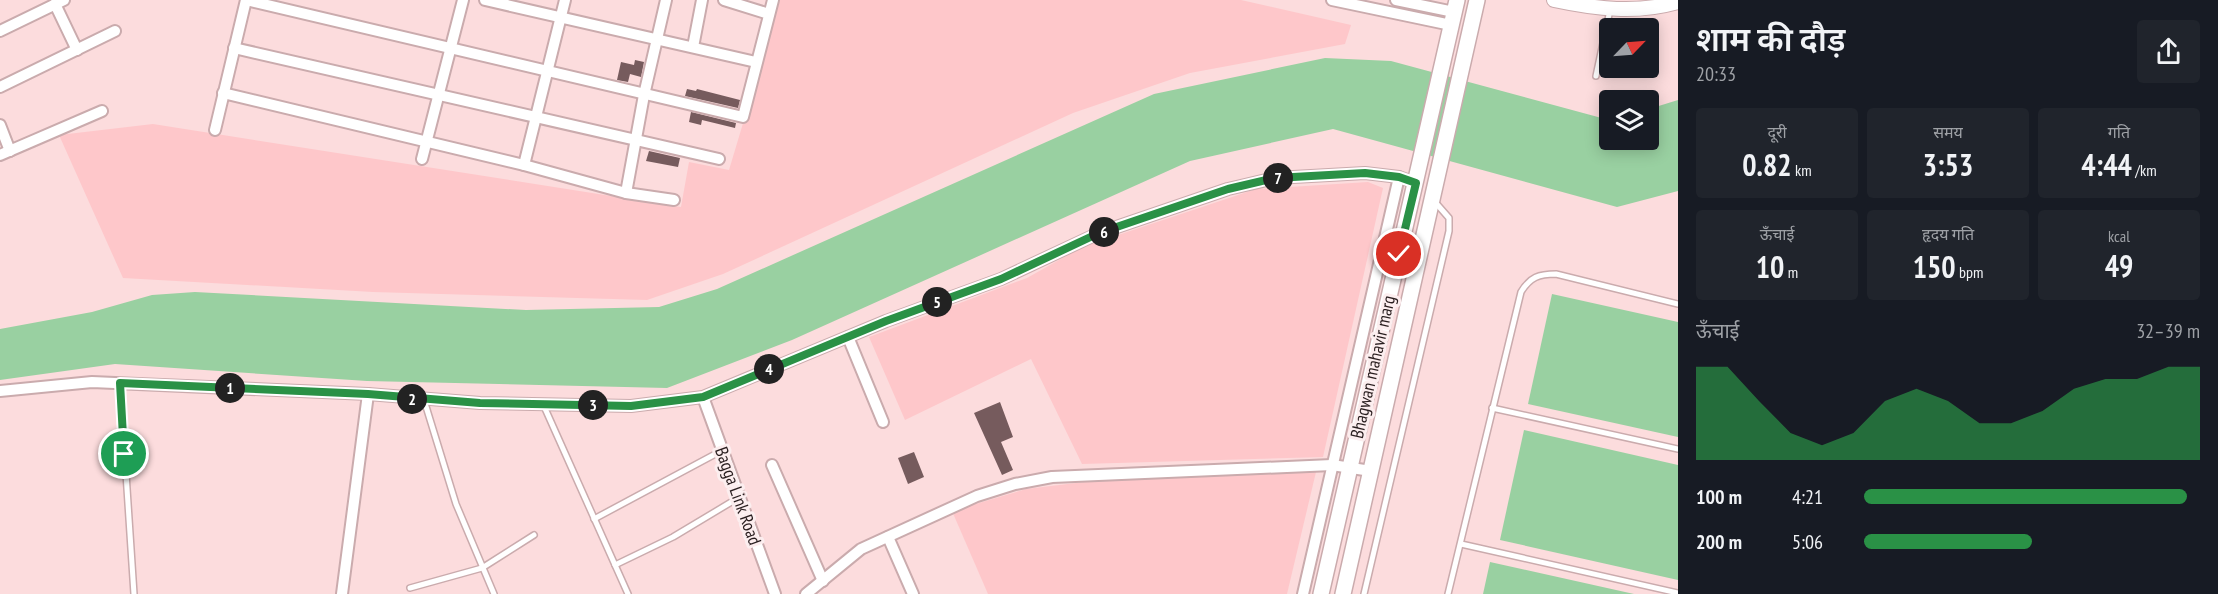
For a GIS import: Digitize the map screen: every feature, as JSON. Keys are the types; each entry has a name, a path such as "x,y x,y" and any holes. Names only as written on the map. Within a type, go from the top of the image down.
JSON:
{"main road":[{"name":"Bhagwan mahavir marg","path":"1343,594 1477,0"},
{"name":"Bhagwan mahavir marg","path":"1321,594 1454,12"}],"street":[{"path":"214,130 246,0 743,117 773,0"},
{"path":"422,159 463,0"},
{"path":"485,0 756,62"},
{"path":"524,165 565,0"},
{"path":"626,193 644,95 666,0"},
{"path":"693,47 702,0"},
{"path":"724,0 769,14"},
{"path":"1333,0 1454,12"},
{"path":"1396,0 1454,12"},
{"path":"1554,0 1611,8 1649,10 1678,2"},
{"path":"0,31 54,3 77,50"},
{"path":"0,87 115,31"},
{"path":"234,48 719,159"},
{"path":"223,93 524,165 626,193 674,200"},
{"path":"0,126 5,153 102,111"},
{"path":"0,391 66,383 120,383 368,394 424,400 631,406 703,397 848,337 1001,279 1099,233 1228,189 1275,178 1365,173 1399,177 1416,183"},
{"path":"1303,594 1377,281 1399,177"},
{"path":"848,337 883,422"},
{"path":"342,594 368,394"},
{"name":"Bagga Link Road","path":"703,397 775,594"},
{"path":"772,465 823,580"},
{"path":"806,594 861,549 977,496 1016,484 1052,477 1332,465 1371,471"},
{"path":"888,537 914,594"}],"lane":[{"path":"1596,76 1611,8"},
{"path":"1364,594 1449,231 1449,218 1431,198"},
{"path":"1448,594 1521,292 1527,282 1539,274 1556,274 1678,304"},
{"path":"120,383 134,594"},
{"path":"424,400 456,504 494,594"},
{"path":"543,404 628,594"},
{"path":"1492,408 1678,449"},
{"path":"594,519 721,451"},
{"path":"615,565 673,537 738,498"},
{"path":"410,588 482,568 534,535"},
{"path":"1461,544 1678,593"}],"shaded area":[{"path":"780,0 1241,0 1351,25 1345,44 1190,73 1073,113 723,274 647,300 373,292 123,278 59,135 153,124 681,207 689,162 729,170"},
{"path":"1325,58 1391,61 1599,117 1599,150 1659,150 1659,106 1678,100 1678,191 1617,207 1333,129 1190,161 792,340 667,388 367,381 115,364 0,380 0,329 92,312 152,295 195,292 526,310 659,307 717,289 1154,94"},
{"path":"1368,182 1383,188 1323,457 1082,464 1031,359 905,420 869,337 1027,278 1082,247 1256,189"},
{"path":"1552,294 1678,322 1678,437 1528,404"},
{"path":"1524,430 1678,465 1678,580 1500,540"},
{"path":"1316,472 1287,594 988,594 952,511 1026,489 1101,480"},
{"path":"1490,562 1634,594 1483,594"}],"building":[{"path":"635,60 644,62 641,77 630,74 628,82 617,80 621,62 634,65"},
{"path":"687,89 696,91 697,89 740,100 738,108 685,96"},
{"path":"691,112 736,123 735,128 702,120 701,125 689,122"},
{"path":"649,151 680,158 678,167 646,161"},
{"path":"1000,402 1013,437 1001,442 1013,470 1002,475 974,413"},
{"path":"914,452 924,477 908,484 898,458"}],"route":[{"path":"124,454 120,383 368,394 480,403 631,406 703,397 886,321 1001,279 1099,233 1228,189 1275,178 1365,173 1399,177 1416,183 1399,254"}]}
